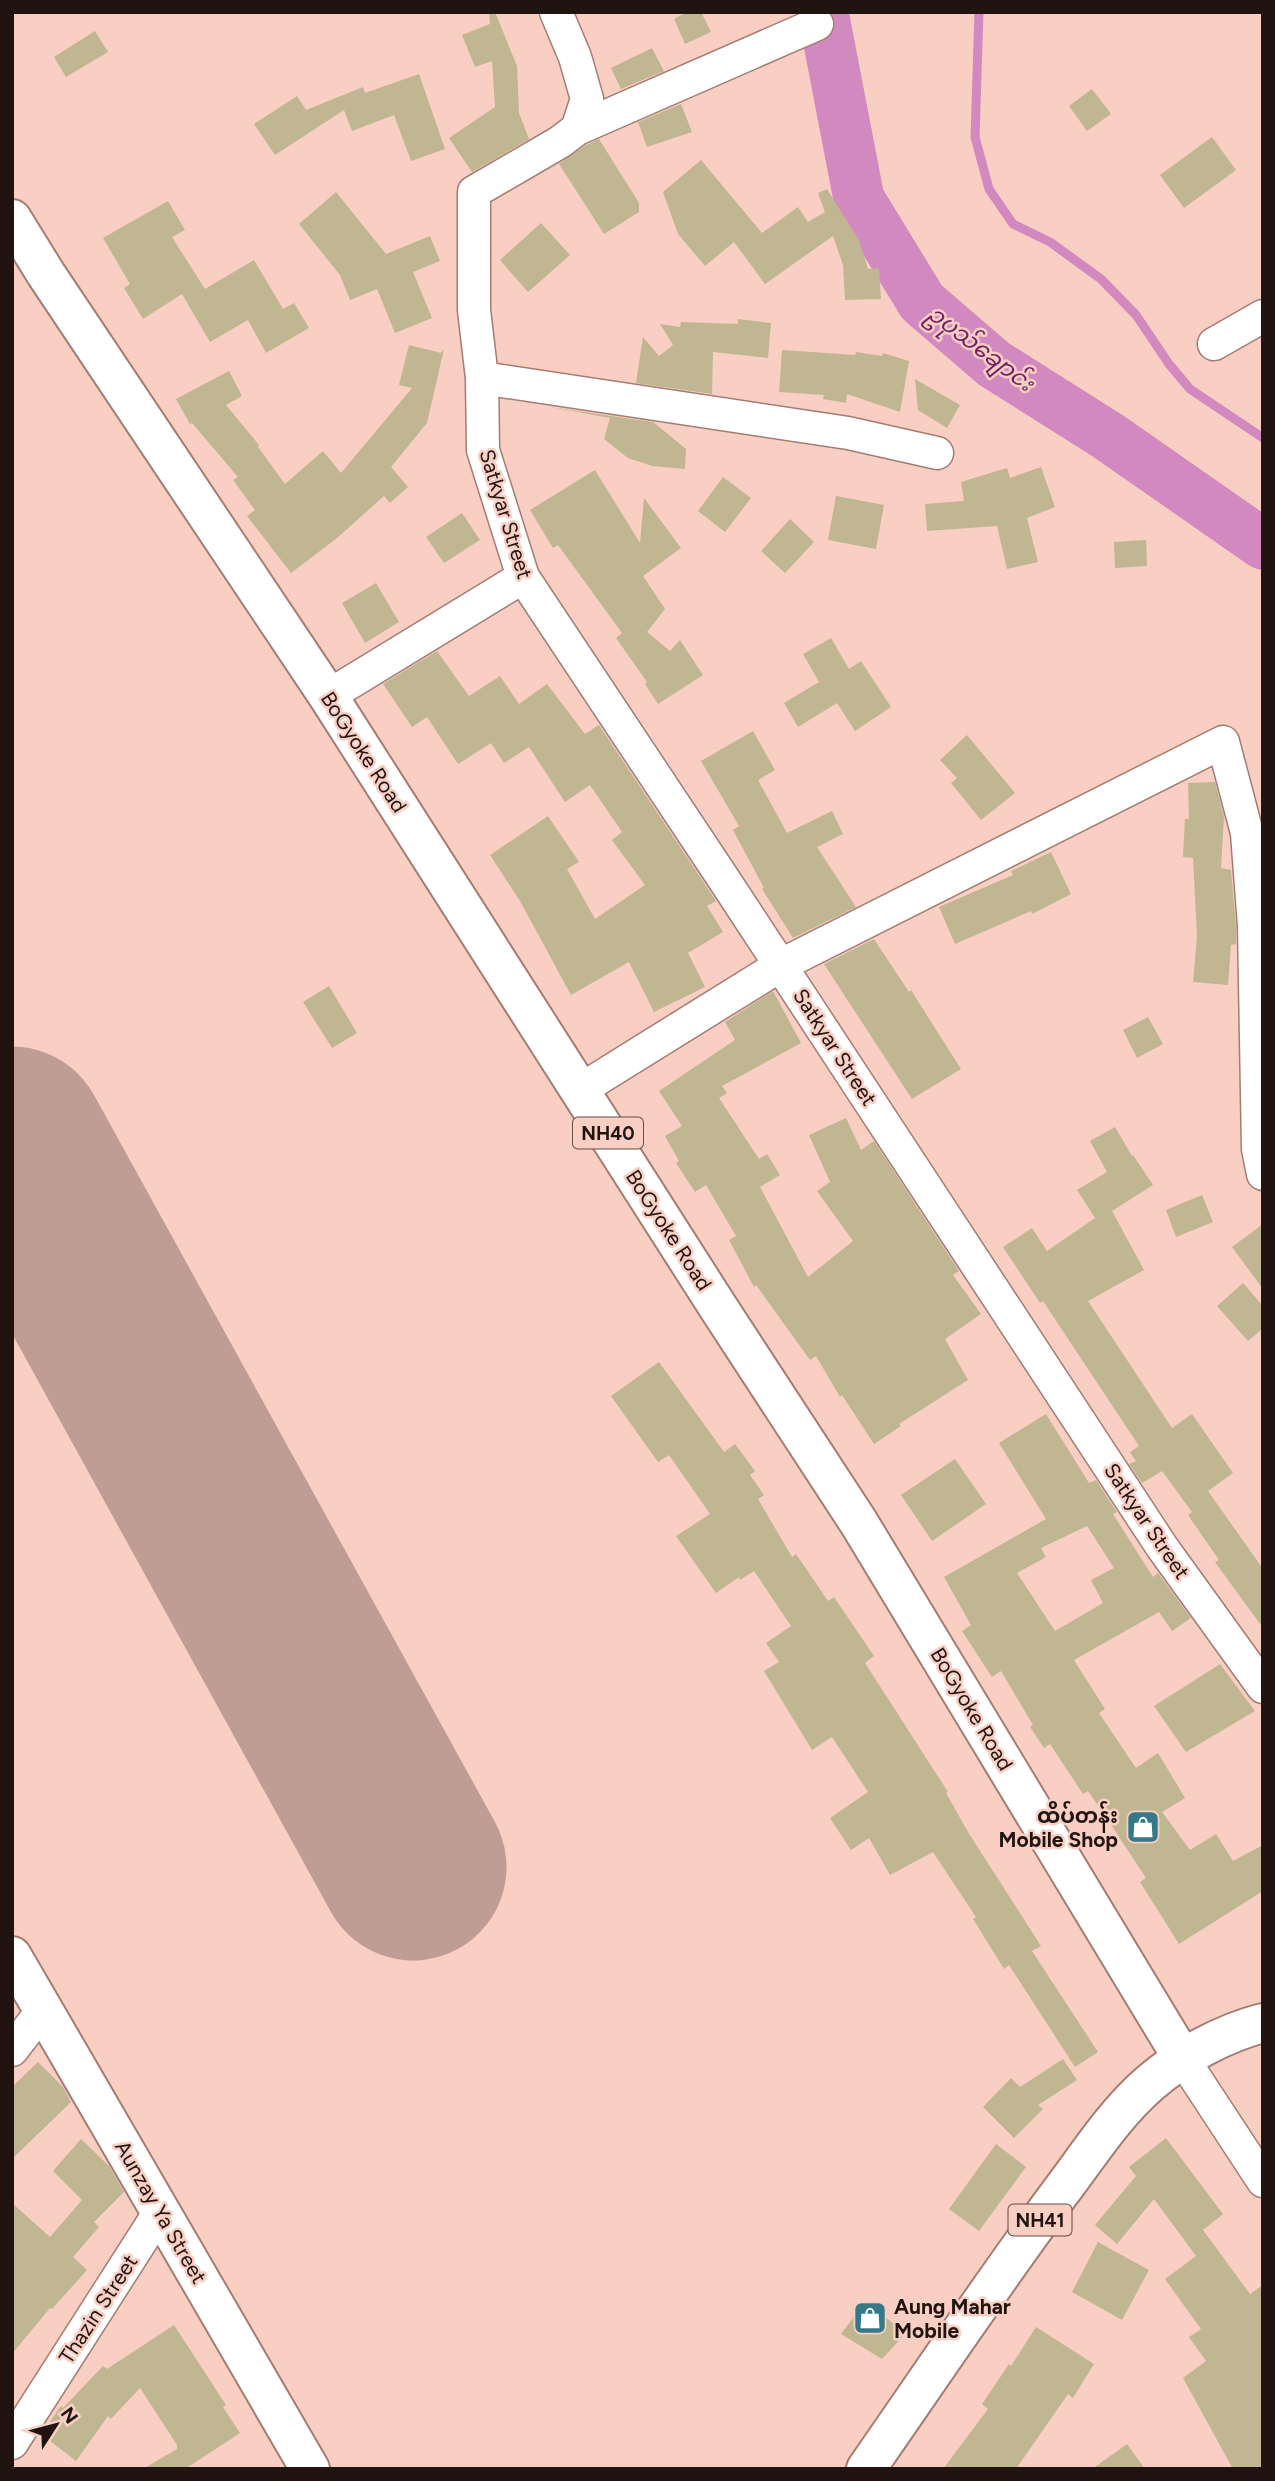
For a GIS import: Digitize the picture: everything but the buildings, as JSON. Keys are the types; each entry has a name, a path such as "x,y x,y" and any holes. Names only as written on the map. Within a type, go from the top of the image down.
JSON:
{"main road":[{"name":"BoGyoke Road","path":"12,219 328,696 859,1522 1183,2060"},
{"name":"Aunzay Ya Street","path":"12,1956 161,2210 306,2467"},
{"name":"NH41","path":"866,2469 1036,2225 1117,2117 1151,2082 1183,2060 1213,2043 1263,2023"}],"street":[{"path":"556,12 575,57 587,99 577,130"},
{"path":"577,130 817,24"},
{"name":"Satkyar Street","path":"577,130 474,192 474,310 482,378 484,450 523,578 781,965 1162,1547 1263,1687"},
{"path":"1214,344 1263,316"},
{"path":"482,378 848,433 937,453"},
{"path":"328,696 523,578"},
{"path":"580,1090 781,965 1223,742 1247,833 1254,926 1258,1149 1263,1174"},
{"path":"12,2050 43,2010"},
{"name":"BoGyoke Road","path":"1183,2060 1263,2181"},
{"name":"Thazin Street","path":"12,2443 161,2210"}],"waterway":[{"name":"ဥပုသ်ချောင်း","path":"823,12 859,199 922,302 994,364 1108,436 1263,544"},
{"path":"979,12 975,137 989,189 1013,224 1050,242 1101,279 1136,315 1169,364 1190,389 1263,438"}],"runway":[{"path":"12,1140 413,1867"}],"place":[{"name":"ထိပ်တန်း Mobile Shop","path":"1143,1827"},
{"name":"Aung Mahar Mobile","path":"870,2318"}]}
